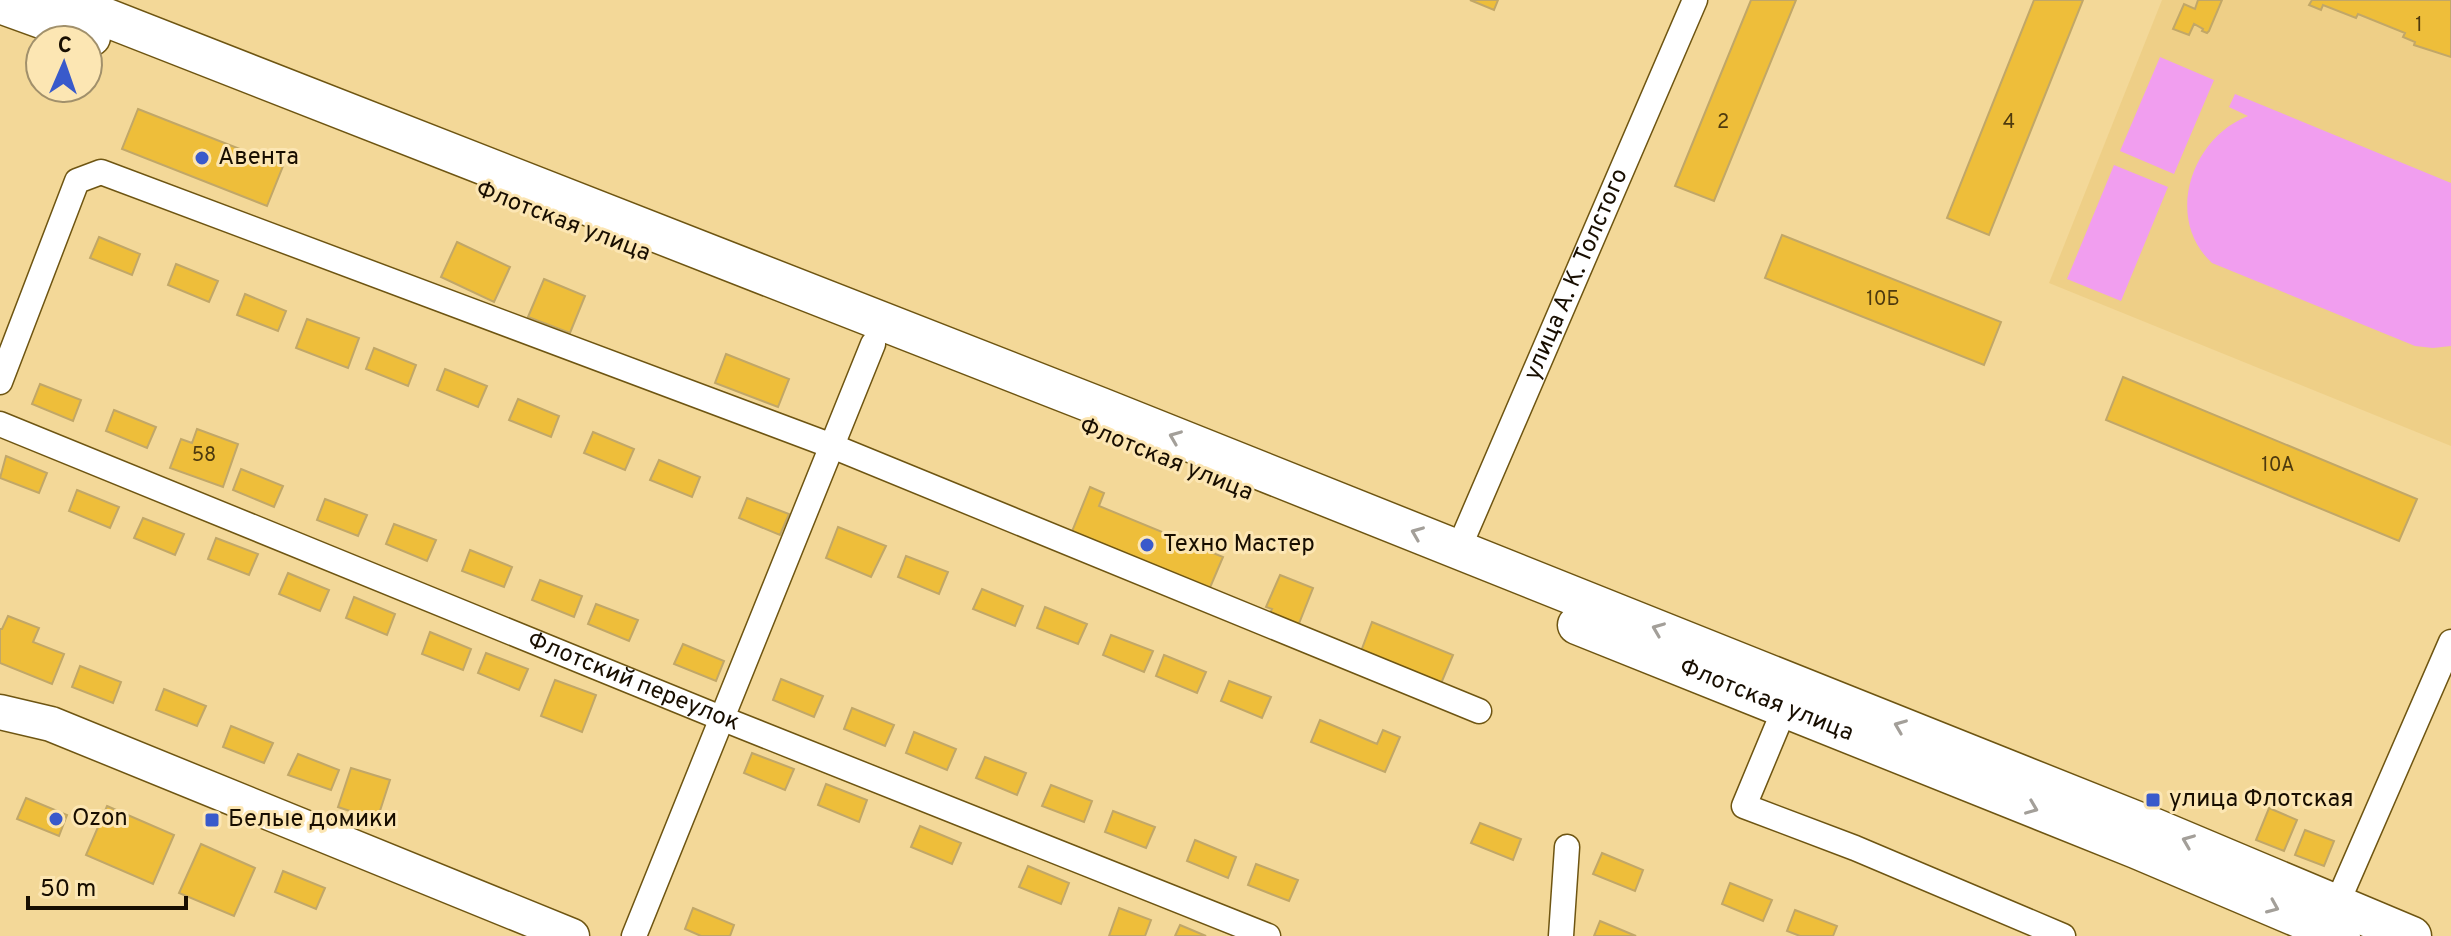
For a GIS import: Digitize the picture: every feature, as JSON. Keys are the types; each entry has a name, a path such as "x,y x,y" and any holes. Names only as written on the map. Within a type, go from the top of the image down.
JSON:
{"main road":[{"name":"Флотская улица","path":"61,0 824,297 1458,550 2335,923"},
{"name":"Флотская улица","path":"0,4 132,52 873,344 2136,849 2335,923 2412,936"}],"street":[{"name":"улица А. К. Толстого","path":"1458,550 1695,0"},
{"path":"0,382 77,181 101,172 832,446 1479,711"},
{"path":"634,936 873,344"},
{"name":"Флотский переулок","path":"0,424 721,718 1268,936"},
{"path":"2335,923 2451,642"},
{"path":"1784,710 1744,806 1855,848 2063,936"},
{"path":"1,712 51,724 572,936"},
{"path":"1561,936 1567,847"}],"shaded area":[{"path":"2162,0 2451,0 2451,446 2049,283"},
{"path":"2160,57 2214,80 2174,174 2120,151"},
{"path":"2235,94 2451,183 2451,346 2415,346 2212,263 2197,245 2189,225 2187,203 2199,161 2212,142 2228,127 2248,116 2229,107"},
{"path":"2114,165 2168,187 2121,301 2067,279"}],"building":[{"path":"1470,0 1498,0 1494,10"},
{"path":"1751,0 1796,0 1714,201 1675,186"},
{"path":"2034,0 2083,0 1989,235 1947,218"},
{"path":"2198,0 2222,0 2209,31 2202,31 2194,24 2189,35 2173,29 2184,4 2195,9"},
{"path":"2312,0 2451,0 2451,57 2414,45 2415,42 2403,37 2405,33 2358,14 2356,18 2323,5 2321,10 2309,5"},
{"name":"Авента","path":"138,109 283,166 267,206 122,149"},
{"path":"1782,235 2001,322 1984,365 1765,278"},
{"path":"99,237 140,254 132,275 90,258"},
{"path":"457,242 510,267 494,302 441,277"},
{"path":"176,264 218,281 209,302 168,285"},
{"path":"544,279 585,296 570,333 528,317"},
{"path":"245,294 286,311 278,331 237,315"},
{"path":"307,319 359,338 348,368 296,348"},
{"path":"374,348 416,365 408,386 366,369"},
{"path":"726,354 789,379 778,407 715,383"},
{"path":"445,369 487,386 478,407 437,390"},
{"path":"2123,377 2417,499 2399,541 2106,420"},
{"path":"40,384 81,400 73,421 32,404"},
{"path":"518,399 559,416 551,437 509,420"},
{"path":"114,410 156,427 147,448 106,431"},
{"path":"197,429 238,444 223,487 170,468 181,439 192,443"},
{"path":"593,432 634,449 625,470 584,453"},
{"path":"6,456 47,473 39,493 0,478"},
{"path":"659,460 700,477 692,497 650,480"},
{"path":"241,469 283,486 274,507 233,490"},
{"name":"Техно Мастер","path":"1090,487 1104,493 1099,506 1223,557 1209,590 1071,534"},
{"path":"77,490 119,507 110,528 69,511"},
{"path":"747,498 789,514 780,535 739,518"},
{"path":"325,499 367,515 358,536 317,520"},
{"path":"143,518 184,534 175,555 134,538"},
{"path":"394,524 436,540 427,561 386,544"},
{"path":"838,527 886,546 871,577 826,558"},
{"path":"216,538 258,554 249,575 208,559"},
{"path":"470,550 512,567 504,587 462,571"},
{"path":"906,556 948,572 939,594 898,577"},
{"path":"288,573 329,590 320,611 279,594"},
{"path":"1280,575 1313,588 1298,626 1269,614 1272,609 1266,607"},
{"path":"540,580 582,596 574,617 532,600"},
{"path":"982,589 1023,606 1015,626 973,609"},
{"path":"354,597 395,614 387,635 346,618"},
{"path":"596,604 638,620 629,641 588,624"},
{"path":"1045,607 1087,624 1078,644 1037,628"},
{"path":"8,616 39,628 33,642 64,654 52,684 0,663 0,629"},
{"path":"1372,622 1453,655 1440,686 1360,654"},
{"path":"430,632 471,649 463,670 422,654"},
{"path":"1111,635 1153,651 1144,672 1103,655"},
{"path":"683,644 724,661 716,681 674,664"},
{"path":"486,653 528,669 519,690 478,673"},
{"path":"1164,655 1206,672 1197,693 1156,676"},
{"path":"80,666 121,682 113,703 72,687"},
{"path":"781,679 823,696 814,717 773,700"},
{"path":"555,680 596,695 582,732 541,716"},
{"path":"1229,681 1271,697 1262,718 1221,701"},
{"path":"164,689 206,706 197,726 156,710"},
{"path":"852,708 894,725 885,746 844,729"},
{"path":"1320,720 1377,744 1383,730 1400,737 1385,772 1311,742"},
{"path":"231,726 273,743 264,763 223,747"},
{"path":"914,732 956,749 947,770 906,753"},
{"path":"752,753 794,769 785,790 744,773"},
{"path":"298,754 339,770 331,790 288,775"},
{"path":"985,757 1026,773 1017,795 976,778"},
{"path":"351,768 390,780 377,820 338,807"},
{"path":"826,784 867,800 859,822 818,805"},
{"path":"1051,785 1092,801 1084,822 1042,806"},
{"path":"26,798 67,815 59,836 17,819"},
{"path":"107,806 174,835 153,884 86,855"},
{"path":"2269,808 2297,820 2284,851 2256,840"},
{"path":"1113,811 1155,827 1146,848 1105,832"},
{"path":"1480,823 1521,839 1513,860 1471,843"},
{"path":"920,826 961,843 952,864 911,847"},
{"path":"2305,830 2334,841 2324,866 2295,855"},
{"path":"1195,840 1236,857 1228,878 1187,861"},
{"path":"201,844 255,868 234,916 179,893"},
{"path":"1602,853 1643,870 1635,891 1593,874"},
{"path":"1256,864 1298,880 1289,901 1248,885"},
{"path":"1028,866 1069,883 1061,904 1019,887"},
{"path":"283,871 325,888 316,909 275,892"},
{"path":"1730,883 1772,900 1763,921 1722,904"},
{"path":"693,908 734,925 730,936 701,936 685,929"},
{"path":"1119,908 1151,920 1145,936 1109,936"},
{"path":"1795,910 1837,926 1833,936 1800,936 1787,931"},
{"path":"1600,921 1636,936 1594,936"},
{"path":"1180,925 1206,936 1175,936"}],"place":[{"name":"Авента","path":"202,158"},
{"name":"Техно Мастер","path":"1147,545"},
{"name":"улица Флотская","path":"2153,800"},
{"name":"Ozon","path":"56,819"},
{"name":"Белые домики","path":"212,820"}]}
